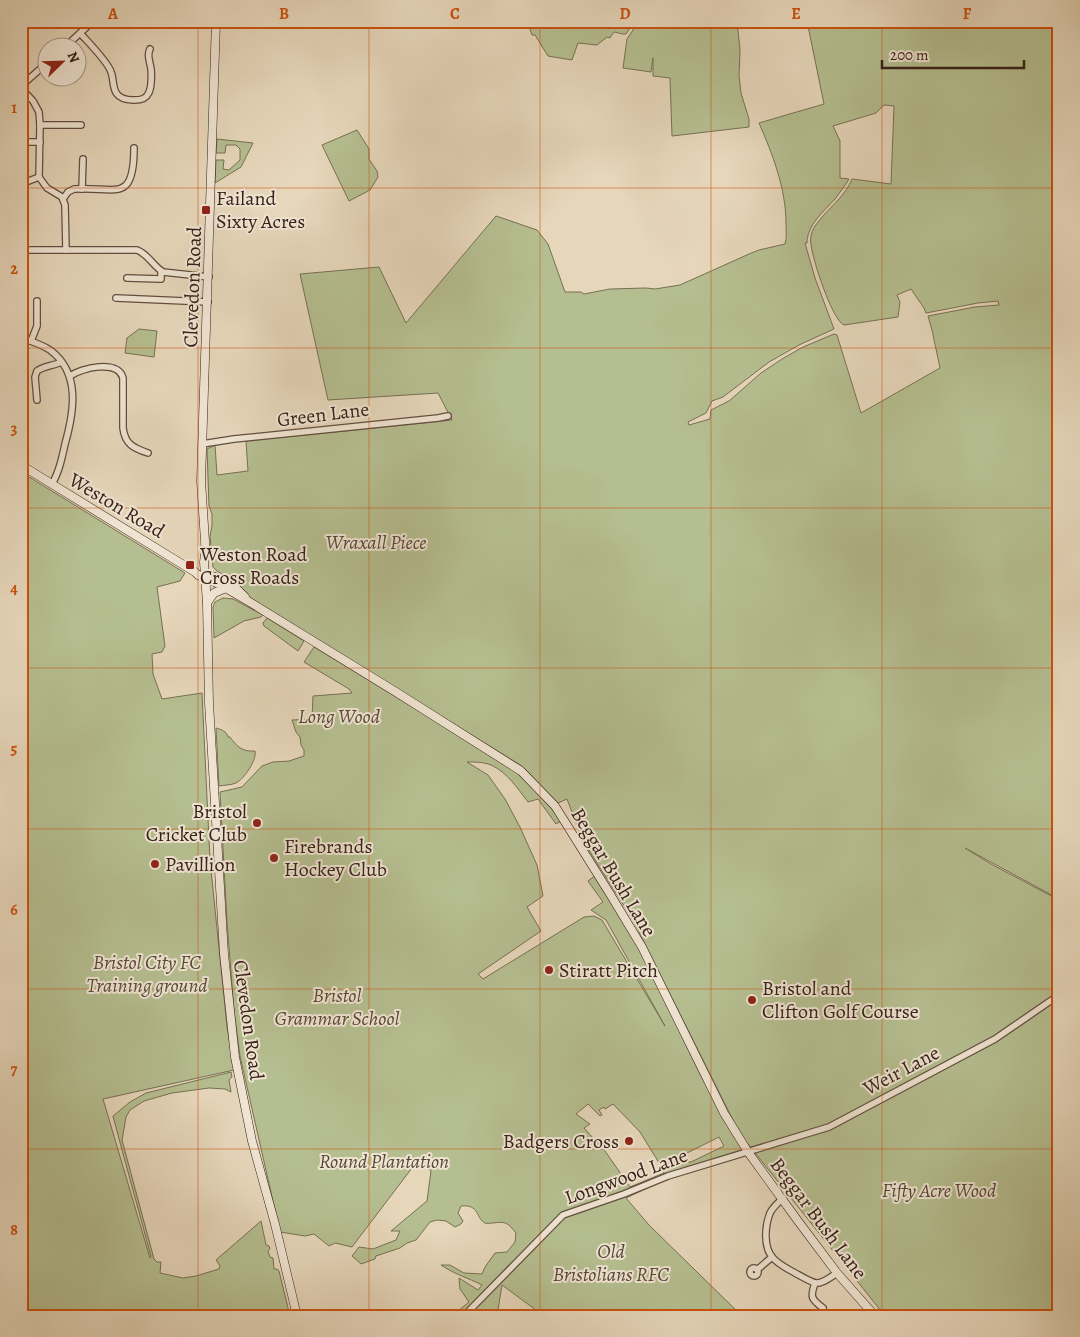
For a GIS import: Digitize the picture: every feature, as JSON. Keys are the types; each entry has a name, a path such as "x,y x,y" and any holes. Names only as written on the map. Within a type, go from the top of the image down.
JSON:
{"main road":[{"name":"Clevedon Road","path":"216,21 201,487 204,562 209,593 207,603 210,703 223,945 235,1057 252,1141 275,1224 297,1316"},
{"name":"Weston Road","path":"21,465 195,572 206,576"},
{"name":"Beggar Bush Lane","path":"206,576 521,771 555,806 642,947 724,1113 748,1152 837,1273 875,1316"},
{"name":"Beggar Bush Lane","path":"206,576 231,583 248,601"},
{"path":"207,603 214,593 226,588"}],"street":[{"path":"74,38 93,21"},
{"path":"80,32 110,70 117,95 122,98 143,99 148,95 151,67 147,53"},
{"path":"38,71 21,87 37,106 39,112 39,177 47,188 62,199 66,207 66,250"},
{"path":"112,100 117,95"},
{"path":"40,125 65,122 81,125"},
{"path":"21,142 40,142"},
{"path":"62,199 71,190 117,189 125,187 133,173 136,151"},
{"path":"82,189 85,162"},
{"path":"21,184 39,177"},
{"path":"21,250 137,250 144,254 162,272 209,277"},
{"path":"127,278 161,279 162,272"},
{"path":"116,298 208,302"},
{"path":"31,341 37,326 37,303 44,306"},
{"path":"21,338 49,350 58,358 70,376 73,407 58,474 52,484"},
{"path":"37,400 34,389 37,371 61,362"},
{"path":"70,376 84,369 102,367 119,371 123,378 124,436 129,444 143,453"},
{"name":"Green Lane","path":"202,444 448,416"},
{"name":"Weir Lane","path":"748,1152 829,1127 995,1039 1059,994"},
{"name":"Longwood Lane","path":"464,1316 563,1215 624,1194 668,1176 748,1152"},
{"path":"783,1198 772,1209 768,1223 766,1243 773,1259 816,1283 837,1273"},
{"path":"757,1270 772,1257"},
{"path":"816,1283 812,1298 823,1308"}],"green space":[{"path":"527,21 635,21 626,34 615,32 610,38 607,37 597,45 578,43 572,60 548,56 535,35 532,35"},
{"path":"639,21 737,21 740,50 739,76 741,93 749,119 749,127 672,136 670,78 653,76 653,58 651,72 623,68 627,39"},
{"path":"807,21 1059,21 1059,899 965,848 1059,900 1059,1316 885,1316 740,1134 633,920 583,841 567,799 558,803 522,766 249,597 234,581 213,567 210,536 212,514 209,506 207,449 215,445 217,475 248,471 246,441 452,420 438,393 328,400 300,274 379,267 406,323 496,216 537,230 548,244 565,292 581,292 584,294 610,289 655,289 680,285 759,250 785,244 784,198 774,160 759,123 824,104","holes":["884,105 894,106 891,184 852,179 843,194 818,222 812,232 811,242 815,262 823,288 834,312 839,321 844,325 898,317 900,302 897,295 911,289 926,313 978,303 998,301 999,305 975,307 928,316 940,368 861,413 837,335 834,334 803,347 782,359 761,373 729,401 711,410 710,419 689,425 688,422 706,413 712,401 723,397 769,362 799,345 834,329 815,278 805,243 807,243 813,224 835,199 849,179 840,178 840,141 833,126 876,113"]},
{"path":"357,130 369,149 369,159 377,171 378,177 370,190 349,201 322,145"},
{"path":"217,139 253,143 241,167 215,183 216,160 224,160 223,169 229,170 240,160 240,149 236,145 226,145 225,153 216,153"},
{"path":"139,329 157,331 154,357 125,353 127,338"},
{"name":"Bristol City FC Training ground","path":"21,472 185,573 180,581 157,587 165,646 162,652 152,654 153,674 162,699 202,693 210,860 227,1027 234,1070 103,1099 150,1258 113,1116 130,1102 146,1093 231,1072 232,1077 229,1080 231,1092 225,1089 209,1088 172,1093 144,1101 130,1110 126,1117 122,1140 154,1259 157,1262 161,1262 160,1273 183,1278 219,1269 220,1266 216,1260 261,1221 266,1245 270,1249 268,1251 270,1257 273,1258 274,1269 279,1271 290,1316 21,1316"},
{"path":"223,598 233,599 263,615 244,621 214,638 213,607 215,602"},
{"path":"267,618 304,641 298,651 264,626 263,623"},
{"path":"314,647 507,765 536,791 561,821 556,824 538,799 528,802 512,781 497,768 485,763 467,762 488,775 505,799 537,865 543,896 527,907 541,931 478,974 483,979 584,917 594,916 602,920 665,1026 606,920 591,910 603,902 588,881 596,875 633,934 697,1068 723,1118 745,1154 675,1175 626,1198 649,1225 742,1316 544,1316 502,1285 497,1316 452,1316 469,1302 460,1289 459,1278 478,1290 482,1285 441,1265 450,1265 464,1273 482,1274 495,1253 507,1252 515,1242 516,1233 511,1227 501,1222 485,1223 475,1209 461,1206 458,1213 463,1221 455,1227 446,1221 437,1220 430,1222 416,1240 376,1256 375,1259 361,1264 352,1256 359,1247 373,1249 396,1240 400,1231 391,1231 427,1201 431,1171 418,1160 352,1247 335,1243 329,1246 314,1234 305,1236 280,1232 240,1056 234,1010 227,922 220,792 242,787 262,766 304,756 300,737 292,720 312,719 313,696 352,693 349,689 304,662","holes":["588,1104 600,1116 602,1115 599,1110 613,1104 640,1132 664,1173 630,1187 605,1151 584,1128 590,1124 576,1114","719,1137 724,1146 691,1162 671,1161"]},
{"path":"216,728 225,732 241,748 247,751 255,751 254,759 249,769 243,778 234,784 219,786"}],"place":[{"name":"Failand Sixty Acres","path":"206,210"},
{"name":"Weston Road Cross Roads","path":"190,565"},
{"name":"Bristol Cricket Club","path":"257,823"},
{"name":"Firebrands Hockey Club","path":"274,858"},
{"name":"Pavillion","path":"155,864"},
{"name":"Stiratt Pitch","path":"549,970"},
{"name":"Bristol and Clifton Golf Course","path":"752,1000"},
{"name":"Badgers Cross","path":"629,1141"}],"park label":[{"name":"Wraxall Piece","path":"376,542"},
{"name":"Long Wood","path":"339,716"},
{"name":"Bristol Grammar School","path":"337,1006"},
{"name":"Round Plantation","path":"384,1161"},
{"name":"Fifty Acre Wood","path":"939,1190"},
{"name":"Old Bristolians RFC","path":"611,1262"}]}
